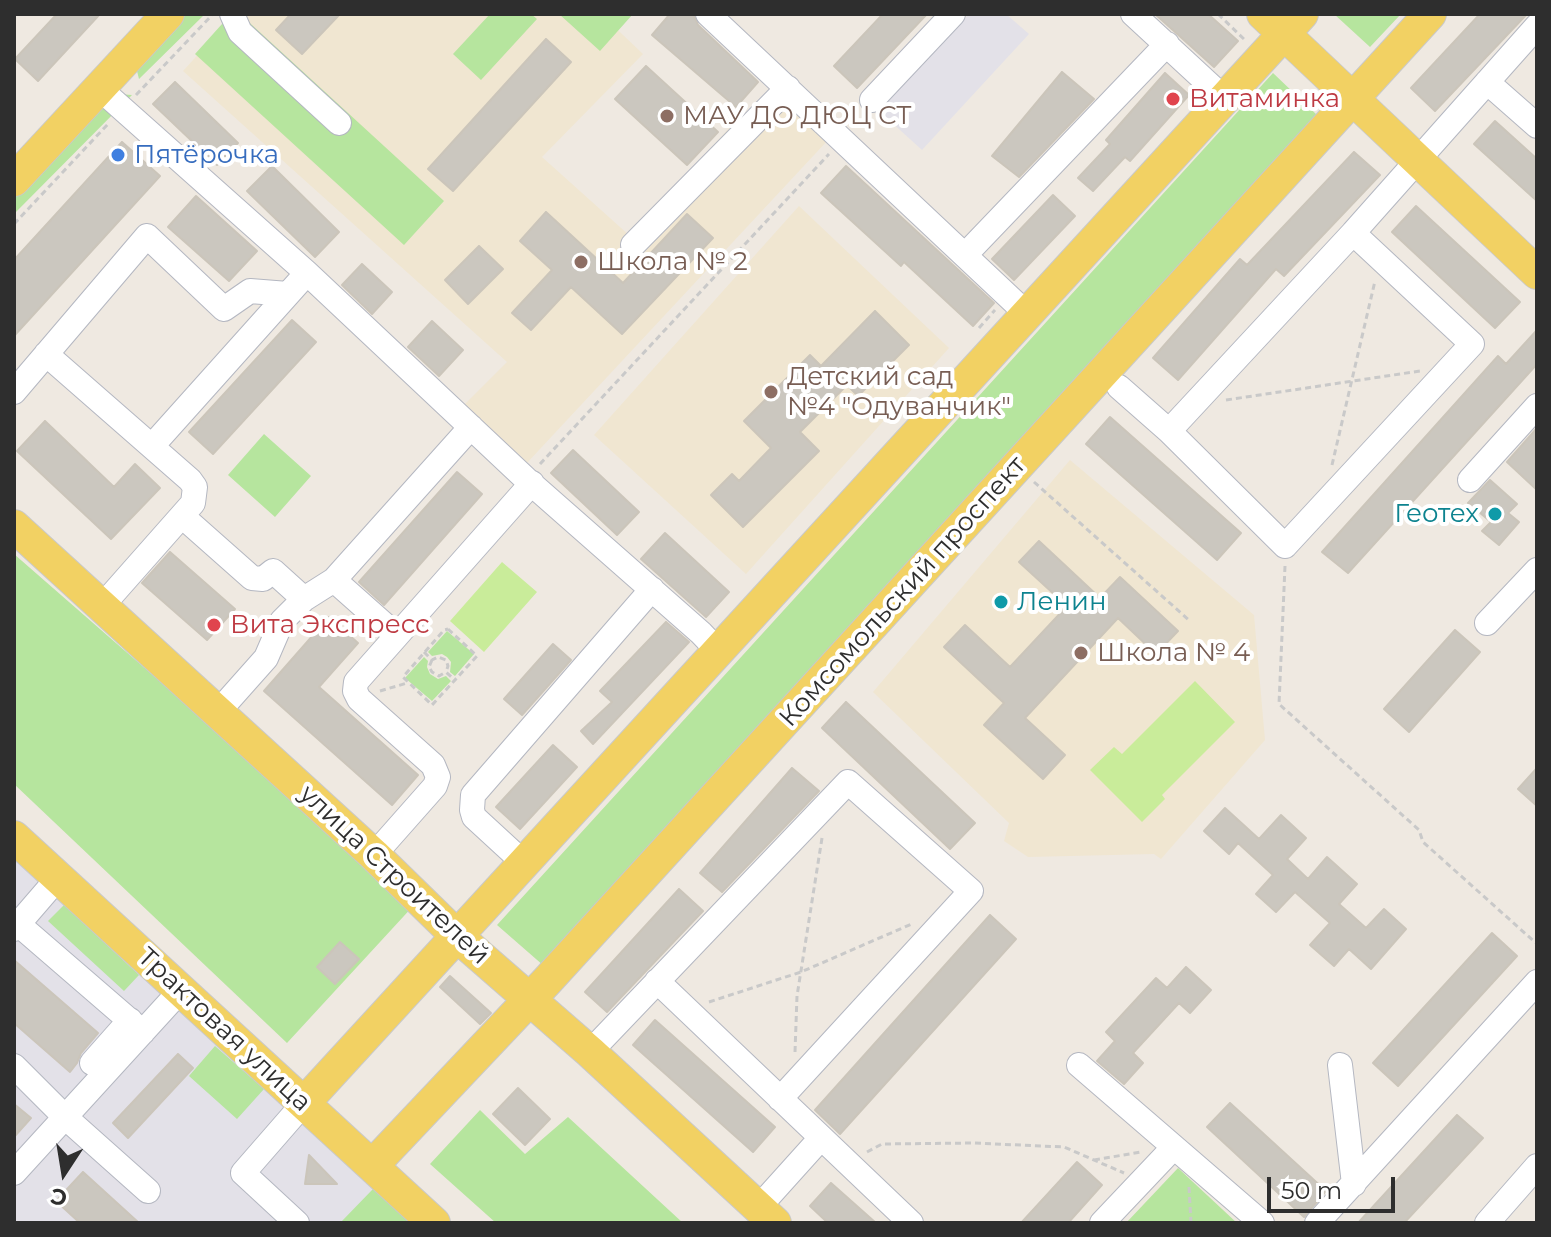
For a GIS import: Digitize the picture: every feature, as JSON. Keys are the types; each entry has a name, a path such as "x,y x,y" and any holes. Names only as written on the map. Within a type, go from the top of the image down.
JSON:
{"main road":[{"path":"17,170 168,14"},
{"name":"Комсомольский проспект","path":"372,1166 530,1000 1430,14"},
{"path":"304,1103 1225,99 1274,25 1537,273"},
{"name":"улица Строителей","path":"14,526 374,855 458,937 590,1052 766,1215"},
{"name":"Трактовая улица","path":"14,837 434,1223"}],"lane":[{"path":"232,14 240,32 339,123"},
{"path":"708,14 1026,313"},
{"path":"872,100 953,14"},
{"path":"1133,14 1225,99"},
{"path":"1169,431 1353,233 1537,26"},
{"path":"965,255 1167,44"},
{"path":"1487,82 1537,126"},
{"path":"99,88 307,273 529,481 719,652"},
{"path":"633,245 788,88"},
{"path":"1119,387 1169,431 1285,546 1472,344 1353,233"},
{"path":"14,392 147,236 224,309 250,291 288,294"},
{"path":"152,446 307,273"},
{"path":"46,354 195,487 193,503 102,606"},
{"path":"1470,480 1537,406"},
{"path":"218,712 266,658 282,621 304,599 334,580 471,427"},
{"path":"374,855 435,786 438,777 433,765 359,699 356,693 358,679 529,481"},
{"path":"182,516 252,578 263,579 273,571 304,599"},
{"path":"1487,623 1537,570"},
{"path":"334,580 396,635"},
{"path":"524,863 474,817 473,795 652,589"},
{"path":"590,1052 848,782 971,891 787,1092"},
{"path":"58,878 16,926 136,1026"},
{"path":"657,981 688,1011 787,1092 821,1138 911,1223"},
{"path":"1317,1223 1537,982"},
{"path":"92,1063 181,990"},
{"path":"14,1173 65,1117 136,1026"},
{"path":"1079,1065 1262,1223"},
{"path":"1340,1065 1354,1184"},
{"path":"14,1066 65,1117 148,1191"},
{"path":"297,1223 243,1173 304,1103"},
{"path":"766,1215 821,1138"},
{"path":"1102,1223 1142,1181 1180,1154"},
{"path":"1487,1223 1537,1166"}],"path":[{"path":"1218,14 1274,25"},
{"path":"529,481 843,139"},
{"path":"1332,468 1381,259"},
{"path":"1194,405 1353,379 1452,367"},
{"path":"1033,481 1190,621"},
{"path":"1285,546 1279,704 1419,830 1423,842 1537,944"},
{"path":"448,629 476,653 476,658 456,681 432,705 403,680 403,676 448,629"},
{"path":"424,652 432,660"},
{"path":"444,658 448,666 446,672 439,676 434,674 429,667 432,660 444,658"},
{"path":"446,672 456,681"},
{"path":"787,1092 797,996 825,806"},
{"path":"688,1011 801,972 914,923"},
{"path":"848,1163 882,1144 1064,1147 1142,1181"},
{"path":"1093,1160 1180,1154 1191,1223"}],"shaded area":[{"path":"235,14 601,14 643,54 542,157 630,236 732,125 746,139 780,104 790,104 829,139 526,464 461,408 507,362 183,71"},
{"path":"969,14 1006,14 1029,34 922,150 879,111"},
{"name":"Детский сад №4 \"Одуванчик\"","path":"799,206 949,348 746,574 594,435"},
{"name":"Школа № 4","path":"1070,460 1254,615 1265,740 1161,859 1154,854 1028,857 1004,841 1009,823 873,692"},
{"path":"14,851 418,1223 14,1223"}],"green space":[{"path":"184,14 205,14 139,79 136,67"},
{"path":"231,14 240,14 444,201 404,245 195,54"},
{"path":"490,14 531,14 537,19 481,80 453,54"},
{"path":"559,14 633,14 600,51"},
{"path":"1334,14 1401,14 1370,47"},
{"path":"1273,73 1317,115 544,966 497,925"},
{"path":"103,93 132,95 14,214 14,189"},
{"path":"264,434 311,476 275,517 228,475"},
{"path":"14,554 415,904 287,1043 14,784"},
{"path":"502,562 537,592 484,652 450,621"},
{"path":"447,631 474,654 455,676 450,672 451,662 447,657 442,654 432,656 428,652"},
{"path":"424,657 428,661 430,674 438,679 446,676 451,681 432,701 405,678"},
{"path":"1195,681 1235,722 1162,795 1165,799 1142,822 1090,770 1114,747 1122,754"},
{"path":"64,905 139,975 124,991 48,921"},
{"path":"215,1046 264,1089 237,1119 189,1076"},
{"path":"480,1110 525,1154 568,1117 683,1223 496,1223 430,1164"},
{"path":"1178,1168 1237,1223 1126,1223"},
{"path":"373,1189 423,1223 341,1222"}],"building":[{"path":"57,14 100,14 38,81 15,59"},
{"path":"291,14 340,14 302,54 276,30"},
{"path":"670,14 693,14 698,25 758,82 736,107 652,35"},
{"name":"МАУ ДО ДЮЦ СТ","path":"883,14 927,14 857,88 834,66"},
{"path":"1155,14 1208,14 1238,41 1214,67"},
{"path":"1480,14 1527,14 1435,111 1411,88"},
{"path":"546,39 571,62 453,191 428,169"},
{"name":"МАУ ДО ДЮЦ СТ","path":"646,66 718,132 687,165 615,99"},
{"path":"1062,72 1094,99 1019,177 992,156"},
{"path":"1165,73 1189,95 1130,161 1125,157 1093,191 1078,178 1110,144 1106,140"},
{"path":"175,82 238,143 217,165 153,104"},
{"path":"1495,121 1537,159 1537,201 1474,144"},
{"path":"122,142 160,176 14,336 14,260"},
{"path":"1354,152 1380,175 1284,276 1276,269 1178,380 1153,358 1240,259 1247,265"},
{"path":"272,166 339,232 315,257 247,191"},
{"path":"846,166 994,303 973,326 904,262 901,266 821,193"},
{"path":"1053,195 1075,216 1014,280 992,259"},
{"path":"196,196 257,251 229,281 168,227"},
{"path":"1416,206 1520,302 1495,328 1392,232"},
{"path":"546,212 623,283 687,214 713,238 622,334 571,287 531,330 512,313 552,270 520,241"},
{"path":"479,246 503,269 468,304 445,280"},
{"path":"362,264 392,292 372,314 342,285"},
{"path":"875,311 909,345 858,396 847,385 800,432 819,451 743,527 711,495 732,474 739,481 771,448 744,421 810,355 821,366"},
{"path":"292,320 316,342 213,454 189,432"},
{"path":"432,321 463,350 439,376 408,347"},
{"path":"1537,330 1537,364 1348,573 1322,552 1498,356 1506,364"},
{"path":"1110,417 1241,533 1217,560 1086,444"},
{"path":"45,421 114,487 135,464 160,488 111,539 17,451"},
{"path":"1537,428 1537,490 1507,462"},
{"path":"573,450 639,512 617,535 551,473"},
{"path":"457,472 482,494 384,605 359,582"},
{"name":"Геотех","path":"1490,480 1517,504 1508,513 1519,522 1499,545 1482,531 1491,522 1468,503"},
{"path":"665,533 729,592 706,617 641,559"},
{"path":"1039,541 1100,598 1120,577 1178,631 1156,654 1118,618 1025,718 1065,755 1043,779 984,725 1004,703 944,647 965,625 1010,667 1067,606 1019,562"},
{"path":"170,552 235,609 207,640 142,583"},
{"path":"329,617 358,643 319,687 418,775 392,805 264,691"},
{"path":"666,622 689,642 593,744 581,731 612,702 600,691"},
{"path":"1455,630 1480,652 1409,732 1384,709"},
{"path":"553,644 571,660 522,715 504,699"},
{"path":"846,702 975,823 950,849 822,728"},
{"path":"553,745 577,767 520,829 496,807"},
{"path":"792,768 819,791 722,892 700,873"},
{"path":"1537,768 1537,806 1518,789"},
{"path":"1225,808 1259,839 1281,815 1306,838 1287,859 1308,879 1327,857 1357,884 1339,904 1366,928 1384,909 1406,929 1371,969 1349,949 1334,966 1310,945 1330,923 1295,892 1276,912 1256,894 1273,875 1238,843 1229,854 1204,831"},
{"path":"679,889 703,911 607,1012 585,992"},
{"path":"990,915 1016,939 840,1134 815,1110"},
{"path":"1492,933 1517,956 1398,1086 1373,1063"},
{"path":"340,942 359,959 335,984 317,967"},
{"path":"14,960 98,1033 70,1072 14,1023"},
{"path":"1186,967 1211,990 1190,1013 1179,1003 1133,1053 1143,1063 1124,1084 1097,1061 1115,1041 1106,1032 1156,978 1167,988"},
{"path":"450,976 491,1013 480,1024 440,987"},
{"path":"655,1020 775,1127 753,1152 633,1045"},
{"path":"178,1054 193,1068 128,1138 113,1123"},
{"path":"518,1088 550,1119 525,1145 493,1114"},
{"path":"1230,1103 1326,1191 1304,1217 1207,1127"},
{"path":"14,1104 31,1118 14,1137"},
{"path":"1457,1115 1483,1138 1404,1223 1358,1223"},
{"path":"309,1155 337,1184 305,1184"},
{"path":"1077,1162 1102,1185 1068,1223 1021,1223"},
{"path":"83,1172 139,1223 80,1223 56,1201"},
{"path":"831,1183 876,1223 828,1223 810,1206"}],"place":[{"name":"Витаминка","path":"1173,99"},
{"name":"МАУ ДО ДЮЦ СТ","path":"667,116"},
{"name":"Пятёрочка","path":"118,155"},
{"name":"Школа № 2","path":"581,262"},
{"name":"Детский сад №4 \"Одуванчик\"","path":"771,392"},
{"name":"Геотех","path":"1495,514"},
{"name":"Ленин","path":"1001,602"},
{"name":"Вита Экспресс","path":"214,625"},
{"name":"Школа № 4","path":"1081,653"}]}
